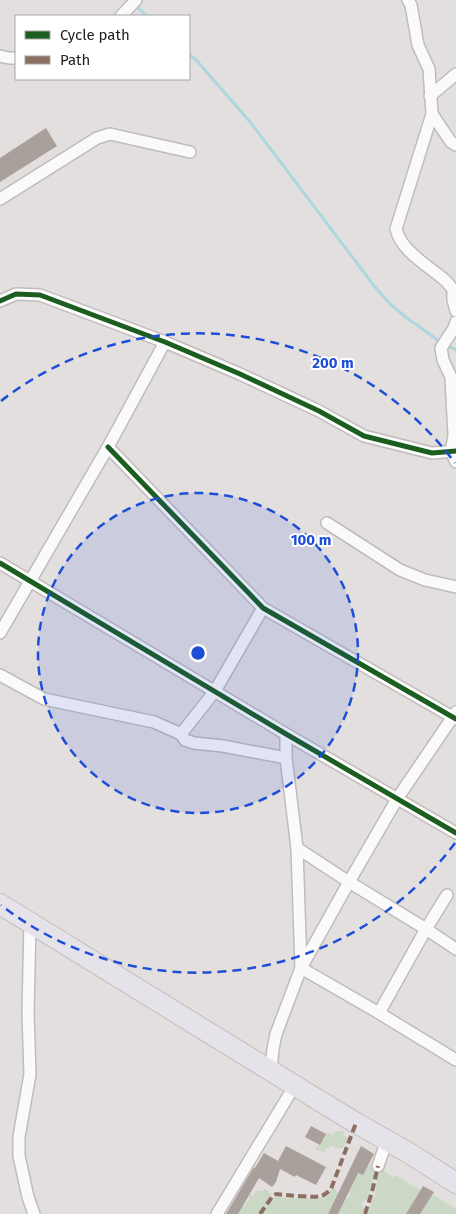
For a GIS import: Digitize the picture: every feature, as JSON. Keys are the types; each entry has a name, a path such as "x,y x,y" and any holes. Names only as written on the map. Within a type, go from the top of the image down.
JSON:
{"highway":[{"path":"0,904 456,1183"}],"street":[{"path":"122,15 136,0"},
{"path":"412,2 418,45 429,69 432,114 396,229 398,238 422,264 442,278 453,289 453,300 456,310"},
{"path":"0,56 15,58"},
{"path":"430,96 456,74"},
{"path":"432,114 451,142 456,145"},
{"path":"0,199 96,138 110,134 190,152"},
{"path":"0,301 16,294 40,295 165,342 240,374 319,411 364,436 432,453 455,455 452,447 454,435 451,376 441,348 456,322"},
{"path":"0,634 108,447 165,342"},
{"path":"108,447 263,608 455,716 397,799 301,968 276,1034 271,1071"},
{"path":"327,523 400,570 425,580 456,587"},
{"path":"0,563 456,833"},
{"path":"181,734 214,691 263,608"},
{"path":"0,675 44,699 154,722 181,734 185,740 194,743 223,746 286,758"},
{"path":"286,734 286,758 297,848 301,968"},
{"path":"297,848 456,949"},
{"path":"379,1013 446,895"},
{"path":"30,922 28,1013 30,1074 19,1138 19,1156 28,1197 34,1214"},
{"path":"301,968 456,1060"},
{"path":"217,1214 295,1085"},
{"path":"378,1166 387,1140"}],"green space":[{"path":"334,1132 344,1132 343,1135 349,1140 343,1148 335,1148 330,1145 329,1150 327,1148 323,1152 315,1148 321,1148 318,1145 326,1139 324,1138 326,1134 330,1133 333,1136"},
{"path":"357,1153 366,1158 367,1166 374,1163 385,1169 384,1171 393,1177 395,1175 420,1191 406,1214 367,1214 375,1196 377,1181 373,1179 371,1184 374,1186 374,1189 371,1189 368,1199 361,1202 365,1210 363,1214 336,1214 350,1195 348,1190 353,1178 358,1173 363,1175 367,1168 354,1161"},
{"path":"334,1185 338,1193 328,1214 235,1214 249,1200 250,1194 253,1196 256,1191 265,1189 272,1197 317,1199 327,1195"},
{"path":"432,1194 456,1209 456,1214 420,1214"}],"building":[{"path":"46,128 57,146 0,182 0,158"},
{"path":"311,1126 326,1134 320,1145 305,1137"},
{"path":"286,1146 326,1167 316,1185 280,1169 276,1182 272,1187 259,1178 238,1214 226,1214 264,1153 278,1161"},
{"path":"361,1146 374,1154 363,1175 358,1173 338,1214 328,1214"},
{"path":"423,1186 434,1192 420,1214 406,1214"}],"waterway":[{"path":"136,6 146,15"},
{"path":"190,55 251,123 375,287 390,304 443,344 456,350"}],"marked path":[{"path":"260,1214 276,1194 317,1197 329,1191 356,1123"},
{"path":"365,1214 378,1166"}],"cycle path":[{"path":"0,301 16,294 40,295 165,342 240,374 319,411 364,436 432,453 456,451"},
{"path":"108,447 263,608 456,719"},
{"path":"0,563 456,833"}]}
